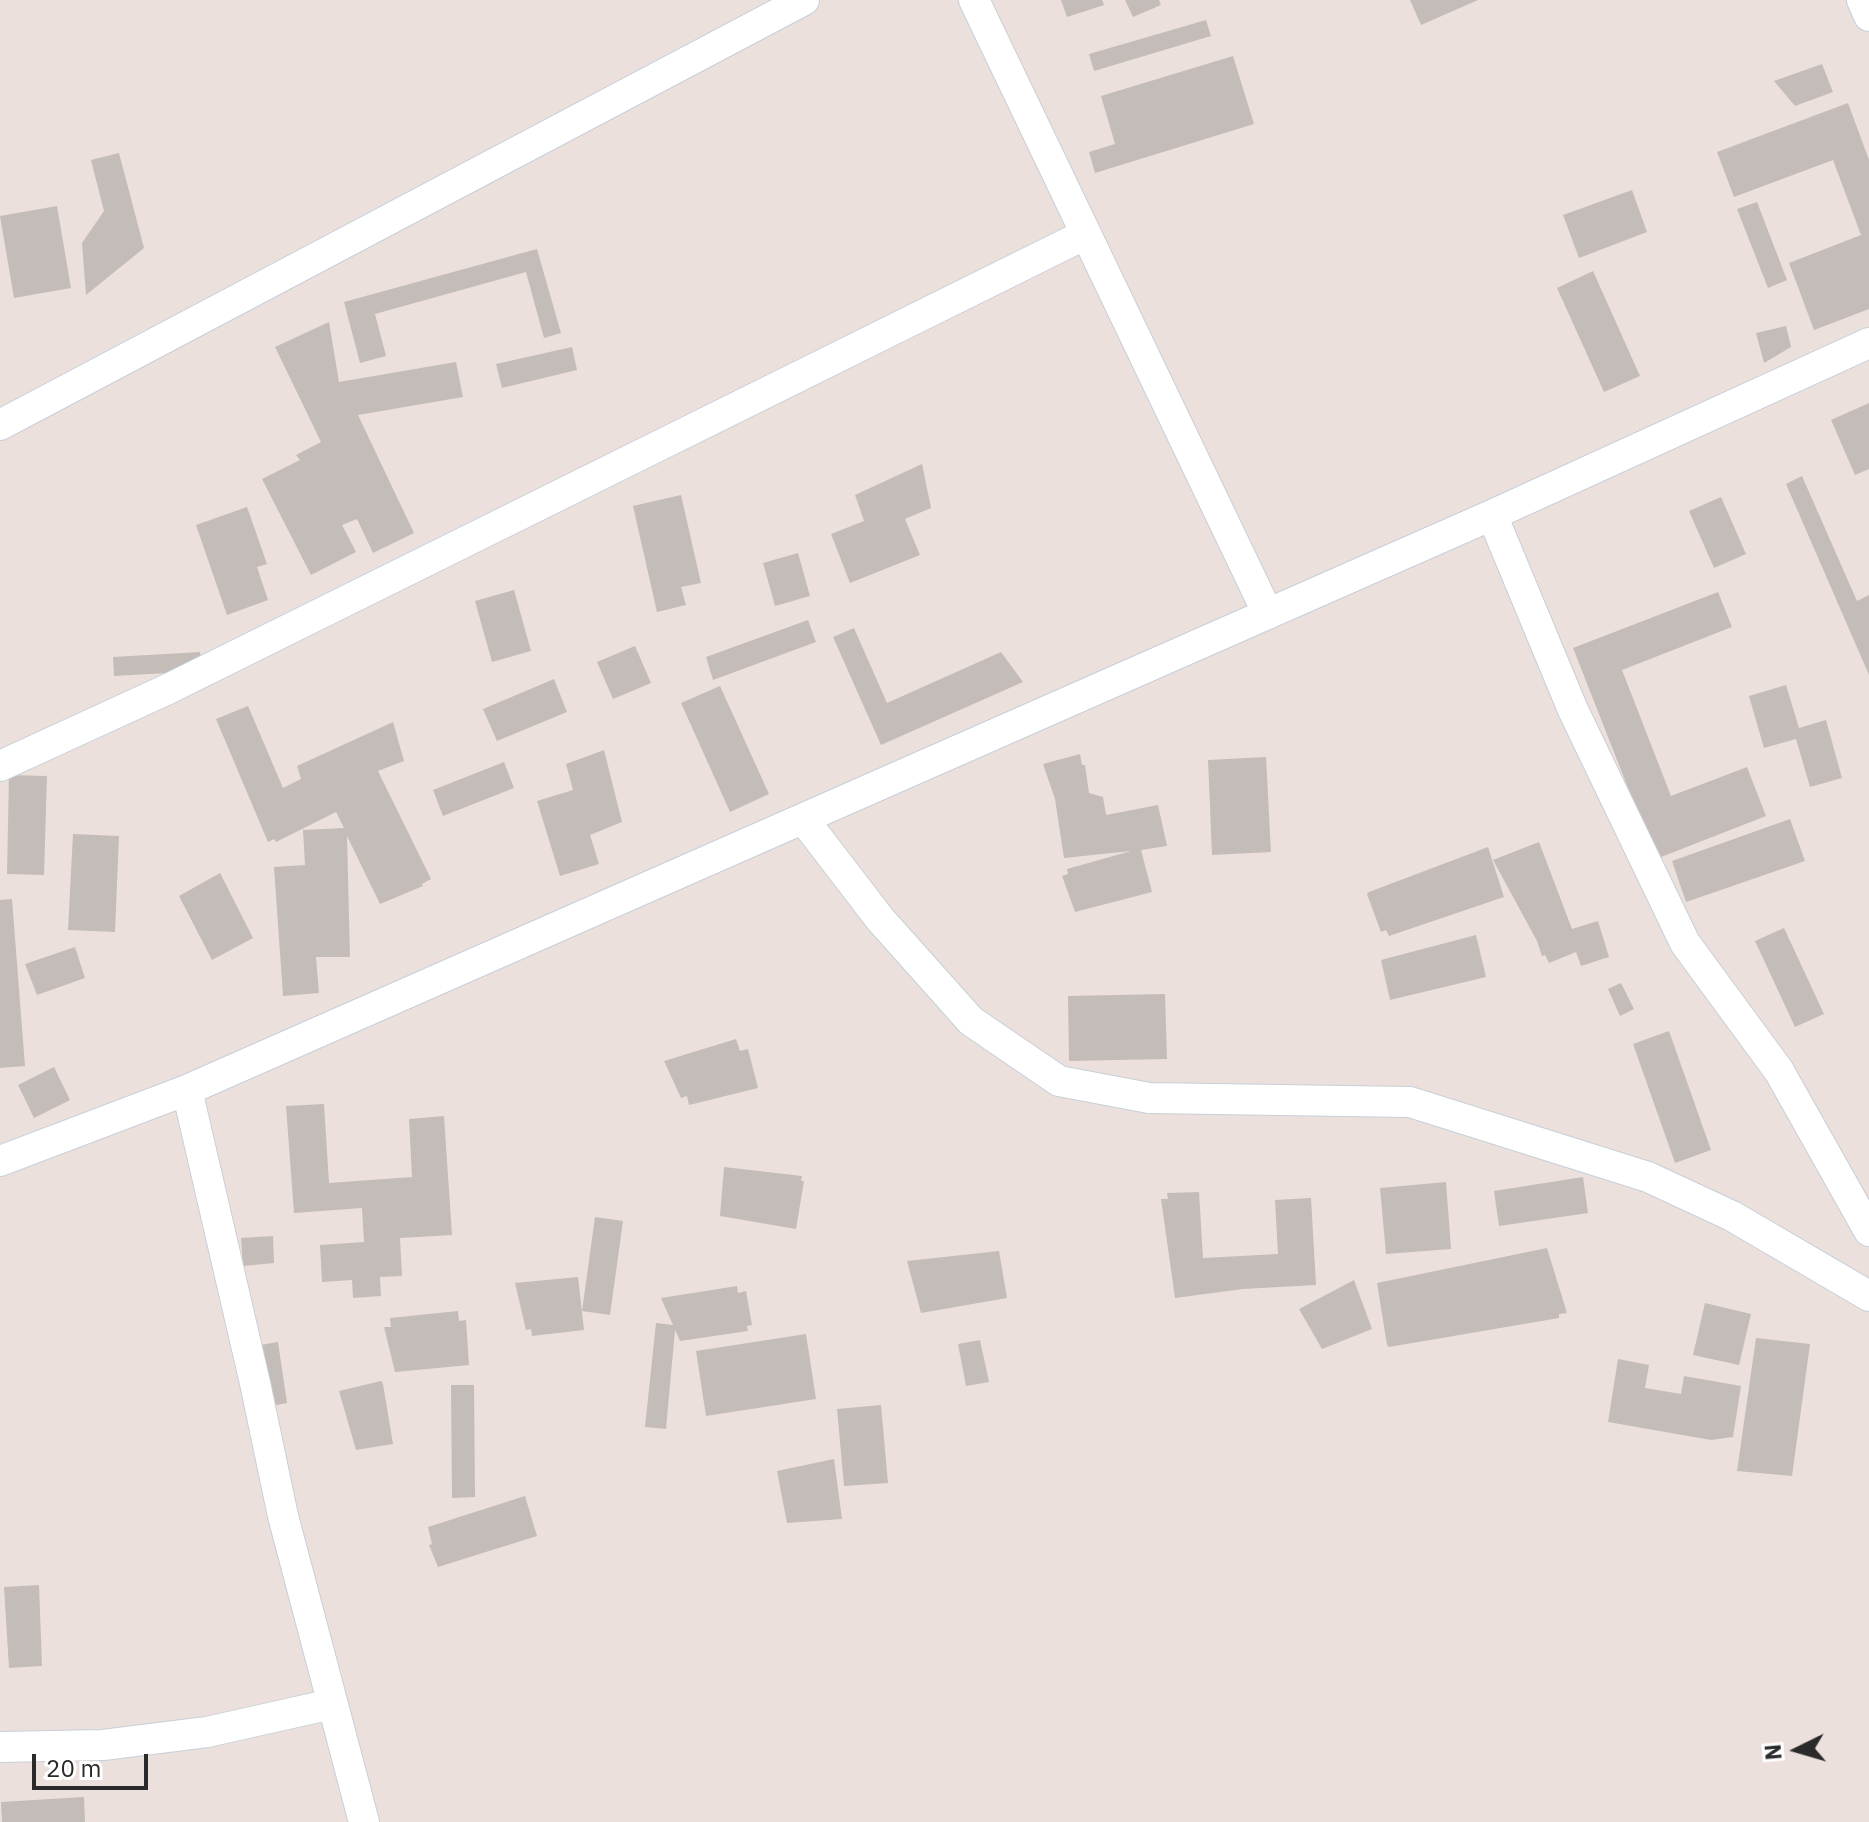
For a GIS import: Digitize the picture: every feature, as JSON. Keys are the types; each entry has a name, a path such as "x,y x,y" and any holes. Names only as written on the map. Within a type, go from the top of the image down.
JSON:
{"street":[{"path":"0,425 804,0"},
{"path":"974,0 1268,614"},
{"path":"1862,0 1869,16"},
{"path":"0,766 168,689 1086,234"},
{"path":"0,1161 187,1090 804,820 1492,515 1869,343"},
{"path":"1492,515 1573,710 1685,943 1779,1071 1869,1231"},
{"path":"804,820 880,919 971,1021 1059,1081 1149,1098 1410,1102 1648,1177 1732,1216 1869,1296"},
{"path":"187,1090 283,1516 364,1822"},
{"path":"0,1747 103,1745 207,1732 332,1704"}],"building":[{"path":"1061,0 1102,0 1104,5 1067,17"},
{"path":"1125,0 1159,0 1161,5 1133,17"},
{"path":"1410,0 1478,0 1421,25"},
{"path":"1206,20 1211,36 1094,71 1089,54"},
{"path":"1233,56 1254,124 1095,173 1089,152 1115,144 1101,96"},
{"path":"1822,64 1833,92 1795,106 1774,81"},
{"path":"1848,103 1869,160 1869,309 1814,330 1789,263 1861,235 1833,160 1734,197 1717,152"},
{"path":"119,153 144,248 86,295 82,243 104,211 91,160"},
{"path":"1632,190 1647,232 1579,258 1563,215"},
{"path":"1757,202 1787,280 1768,288 1737,209"},
{"path":"57,206 71,288 14,298 0,216"},
{"path":"537,249 561,333 544,338 526,272 375,314 386,356 360,363 344,302"},
{"path":"1593,271 1640,376 1604,392 1557,288"},
{"path":"329,322 339,382 456,362 463,397 358,415 414,533 373,553 357,519 342,525 356,552 311,575 262,479 300,460 296,455 321,442 275,347"},
{"path":"1786,326 1791,347 1764,363 1756,333"},
{"path":"572,347 577,370 502,388 496,364"},
{"path":"1869,403 1869,469 1855,475 1831,420"},
{"path":"922,464 931,508 905,519 920,555 850,583 831,534 864,521 855,495"},
{"path":"1802,476 1857,601 1869,595 1869,675 1786,484"},
{"path":"681,495 701,583 681,587 686,605 657,612 633,506"},
{"path":"1721,497 1746,554 1714,568 1689,511"},
{"path":"247,507 267,564 257,567 268,600 227,615 196,525"},
{"path":"798,553 810,596 775,606 763,563"},
{"path":"514,590 531,651 492,662 475,601"},
{"path":"1718,592 1732,627 1622,670 1671,796 1747,767 1766,816 1656,859 1573,648"},
{"path":"808,620 816,642 713,680 706,657"},
{"path":"854,628 887,703 1001,652 1023,682 881,745 833,637"},
{"path":"635,646 651,683 613,699 597,662"},
{"path":"200,652 202,671 114,676 113,657"},
{"path":"554,679 567,712 497,741 483,709"},
{"path":"1786,685 1799,728 1826,720 1842,778 1810,787 1796,739 1764,748 1749,696"},
{"path":"720,686 769,794 730,812 681,703"},
{"path":"248,706 283,788 301,779 297,766 393,722 404,761 378,771 431,879 423,886 380,904 347,836 350,957 316,957 319,993 283,996 274,867 305,865 303,830 344,828 336,812 276,842 274,839 268,842 216,719"},
{"path":"604,750 622,822 590,835 599,864 560,876 537,801 573,790 566,764"},
{"path":"1080,754 1089,793 1103,797 1106,815 1158,805 1167,846 1141,850 1152,892 1075,912 1062,876 1068,874 1067,869 1131,851 1064,858 1055,799 1043,764"},
{"path":"1266,757 1271,852 1212,855 1208,760"},
{"path":"504,762 514,788 443,816 433,790"},
{"path":"9,775 47,776 44,875 7,874"},
{"path":"1790,819 1805,861 1686,902 1672,861"},
{"path":"73,834 119,836 115,932 68,930"},
{"path":"1539,842 1572,929 1598,921 1609,957 1581,966 1576,952 1549,963 1545,955 1542,956 1493,860"},
{"path":"1488,847 1504,897 1389,936 1386,930 1381,932 1367,894 1369,892"},
{"path":"220,873 253,938 212,960 179,896"},
{"path":"12,899 25,1066 0,1068 0,900"},
{"path":"1784,928 1824,1014 1795,1027 1755,941"},
{"path":"1476,935 1486,977 1390,1000 1381,960"},
{"path":"75,947 85,978 37,995 25,964"},
{"path":"1621,983 1634,1009 1620,1016 1608,989"},
{"path":"1165,994 1167,1059 1069,1061 1068,996"},
{"path":"1669,1031 1711,1150 1675,1163 1633,1044"},
{"path":"736,1039 740,1051 748,1049 758,1088 689,1105 687,1096 681,1098 664,1061"},
{"path":"54,1067 70,1100 34,1118 18,1085"},
{"path":"324,1104 329,1183 412,1177 409,1119 444,1116 452,1235 400,1238 402,1276 380,1277 381,1296 353,1298 352,1280 322,1282 320,1245 364,1242 362,1208 294,1213 286,1106"},
{"path":"724,1167 802,1176 801,1181 804,1181 796,1229 720,1216"},
{"path":"1583,1177 1588,1213 1499,1226 1494,1191"},
{"path":"1446,1182 1451,1249 1386,1254 1380,1188"},
{"path":"1199,1192 1203,1258 1278,1254 1275,1200 1311,1198 1316,1285 1243,1289 1175,1298 1161,1199 1168,1199 1167,1193"},
{"path":"595,1217 623,1221 610,1315 582,1311"},
{"path":"273,1236 274,1263 243,1266 241,1238"},
{"path":"1547,1248 1567,1313 1559,1314 1559,1318 1387,1345 1377,1283"},
{"path":"999,1251 1007,1298 921,1313 907,1261"},
{"path":"578,1277 584,1330 532,1336 531,1329 526,1330 515,1283"},
{"path":"1354,1280 1372,1329 1322,1349 1299,1309"},
{"path":"737,1286 738,1293 746,1291 752,1325 747,1326 748,1331 680,1341 675,1330 666,1429 645,1427 656,1323 673,1325 661,1298"},
{"path":"1705,1303 1751,1314 1739,1365 1693,1355"},
{"path":"458,1311 459,1321 466,1320 469,1365 395,1372 384,1327 391,1327 390,1318"},
{"path":"806,1334 816,1399 706,1416 696,1351"},
{"path":"1756,1338 1810,1344 1792,1476 1737,1471"},
{"path":"980,1340 989,1382 966,1386 958,1344"},
{"path":"278,1342 287,1403 271,1406 261,1345"},
{"path":"1618,1359 1649,1365 1645,1388 1681,1394 1684,1376 1741,1386 1733,1437 1711,1440 1608,1422"},
{"path":"381,1381 393,1444 356,1450 339,1391"},
{"path":"451,1385 474,1385 475,1497 452,1498"},
{"path":"881,1405 888,1483 844,1486 837,1409"},
{"path":"834,1459 842,1519 787,1523 777,1471"},
{"path":"525,1496 537,1536 438,1567 429,1545 432,1544 428,1527"},
{"path":"39,1585 42,1666 9,1668 4,1587"},
{"path":"84,1797 85,1822 2,1822 1,1802"}]}
